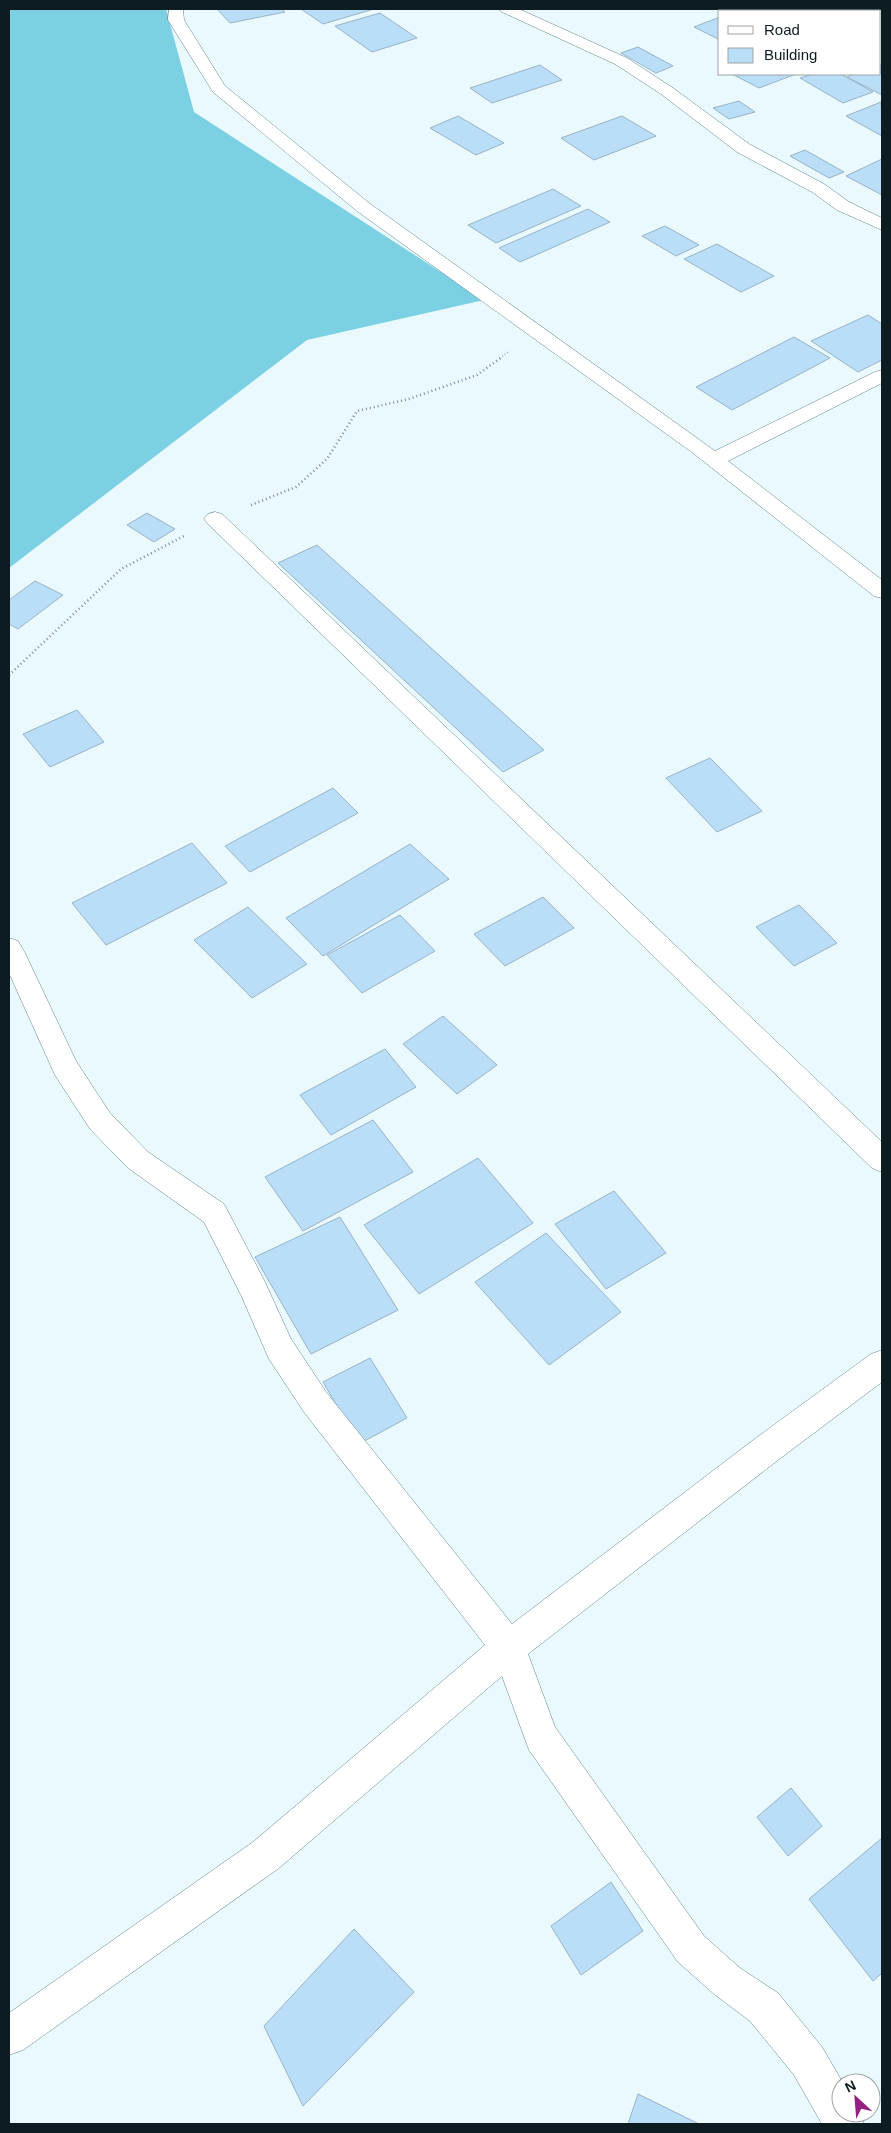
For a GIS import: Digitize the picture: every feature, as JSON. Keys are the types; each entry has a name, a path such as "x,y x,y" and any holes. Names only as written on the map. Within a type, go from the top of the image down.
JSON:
{"street":[{"path":"176,9 176,20 219,89 363,207 713,460 882,591"},
{"path":"507,9 621,61 667,91 743,148 818,188 843,206 882,225"},
{"path":"713,460 882,376"},
{"path":"216,519 882,1160"},
{"path":"9,948 65,1067 100,1121 138,1160 214,1214 253,1289 280,1349 315,1402 509,1648 541,1738 691,1949 727,1981 764,2007 808,2061 844,2124"},
{"path":"9,2036 266,1855 509,1648 767,1449 882,1364"}],"path":[{"path":"9,675 121,569 216,519 296,487 327,459 356,411 409,399 477,375 520,343 514,316"}],"shaded area":[{"path":"9,9 166,9 194,112 484,300 307,340 9,568"}],"building":[{"path":"217,9 282,9 285,12 230,23"},
{"path":"301,9 374,9 323,24"},
{"path":"380,13 417,38 372,52 335,26"},
{"path":"718,18 718,39 694,27"},
{"path":"638,47 673,66 656,73 621,53"},
{"path":"540,65 562,80 492,103 470,88"},
{"path":"882,65 882,95 847,77 852,75 881,75"},
{"path":"734,75 793,75 759,88"},
{"path":"810,75 843,75 873,92 843,103 800,78"},
{"path":"739,101 755,112 729,119 713,108"},
{"path":"881,102 882,136 846,116"},
{"path":"458,116 504,143 476,155 430,128"},
{"path":"622,116 656,136 594,160 561,138"},
{"path":"805,150 844,172 829,178 790,156"},
{"path":"882,159 882,195 846,176"},
{"path":"553,189 581,206 496,243 468,225"},
{"path":"588,209 610,222 520,262 499,248"},
{"path":"665,226 699,245 676,256 642,236"},
{"path":"717,244 774,276 741,292 684,259"},
{"path":"868,315 882,324 882,360 858,372 811,341"},
{"path":"794,337 830,358 732,410 696,387"},
{"path":"147,513 175,529 154,542 127,525"},
{"path":"317,545 544,750 503,772 278,563"},
{"path":"35,581 63,595 18,629 9,624 9,600"},
{"path":"77,710 104,742 50,767 23,734"},
{"path":"710,758 762,811 717,832 666,778"},
{"path":"333,788 358,813 250,872 225,846"},
{"path":"192,843 227,883 106,945 72,903"},
{"path":"410,844 449,879 323,956 286,918"},
{"path":"543,897 574,928 505,966 474,934"},
{"path":"799,905 837,943 794,966 756,927"},
{"path":"248,907 307,964 252,998 194,940"},
{"path":"400,915 435,951 362,993 327,955"},
{"path":"443,1016 497,1065 457,1094 403,1044"},
{"path":"385,1049 416,1087 331,1135 300,1095"},
{"path":"373,1120 413,1172 303,1231 265,1177"},
{"path":"478,1158 533,1223 419,1294 364,1225"},
{"path":"614,1191 666,1253 606,1289 555,1224"},
{"path":"340,1217 398,1310 311,1354 255,1257"},
{"path":"546,1233 621,1312 549,1365 475,1282"},
{"path":"370,1358 407,1418 359,1444 323,1382"},
{"path":"791,1788 822,1826 788,1856 757,1817"},
{"path":"882,1838 882,1973 873,1981 809,1899"},
{"path":"611,1882 643,1931 581,1975 551,1926"},
{"path":"354,1929 414,1992 303,2106 264,2026"},
{"path":"638,2094 699,2124 628,2124"}]}
